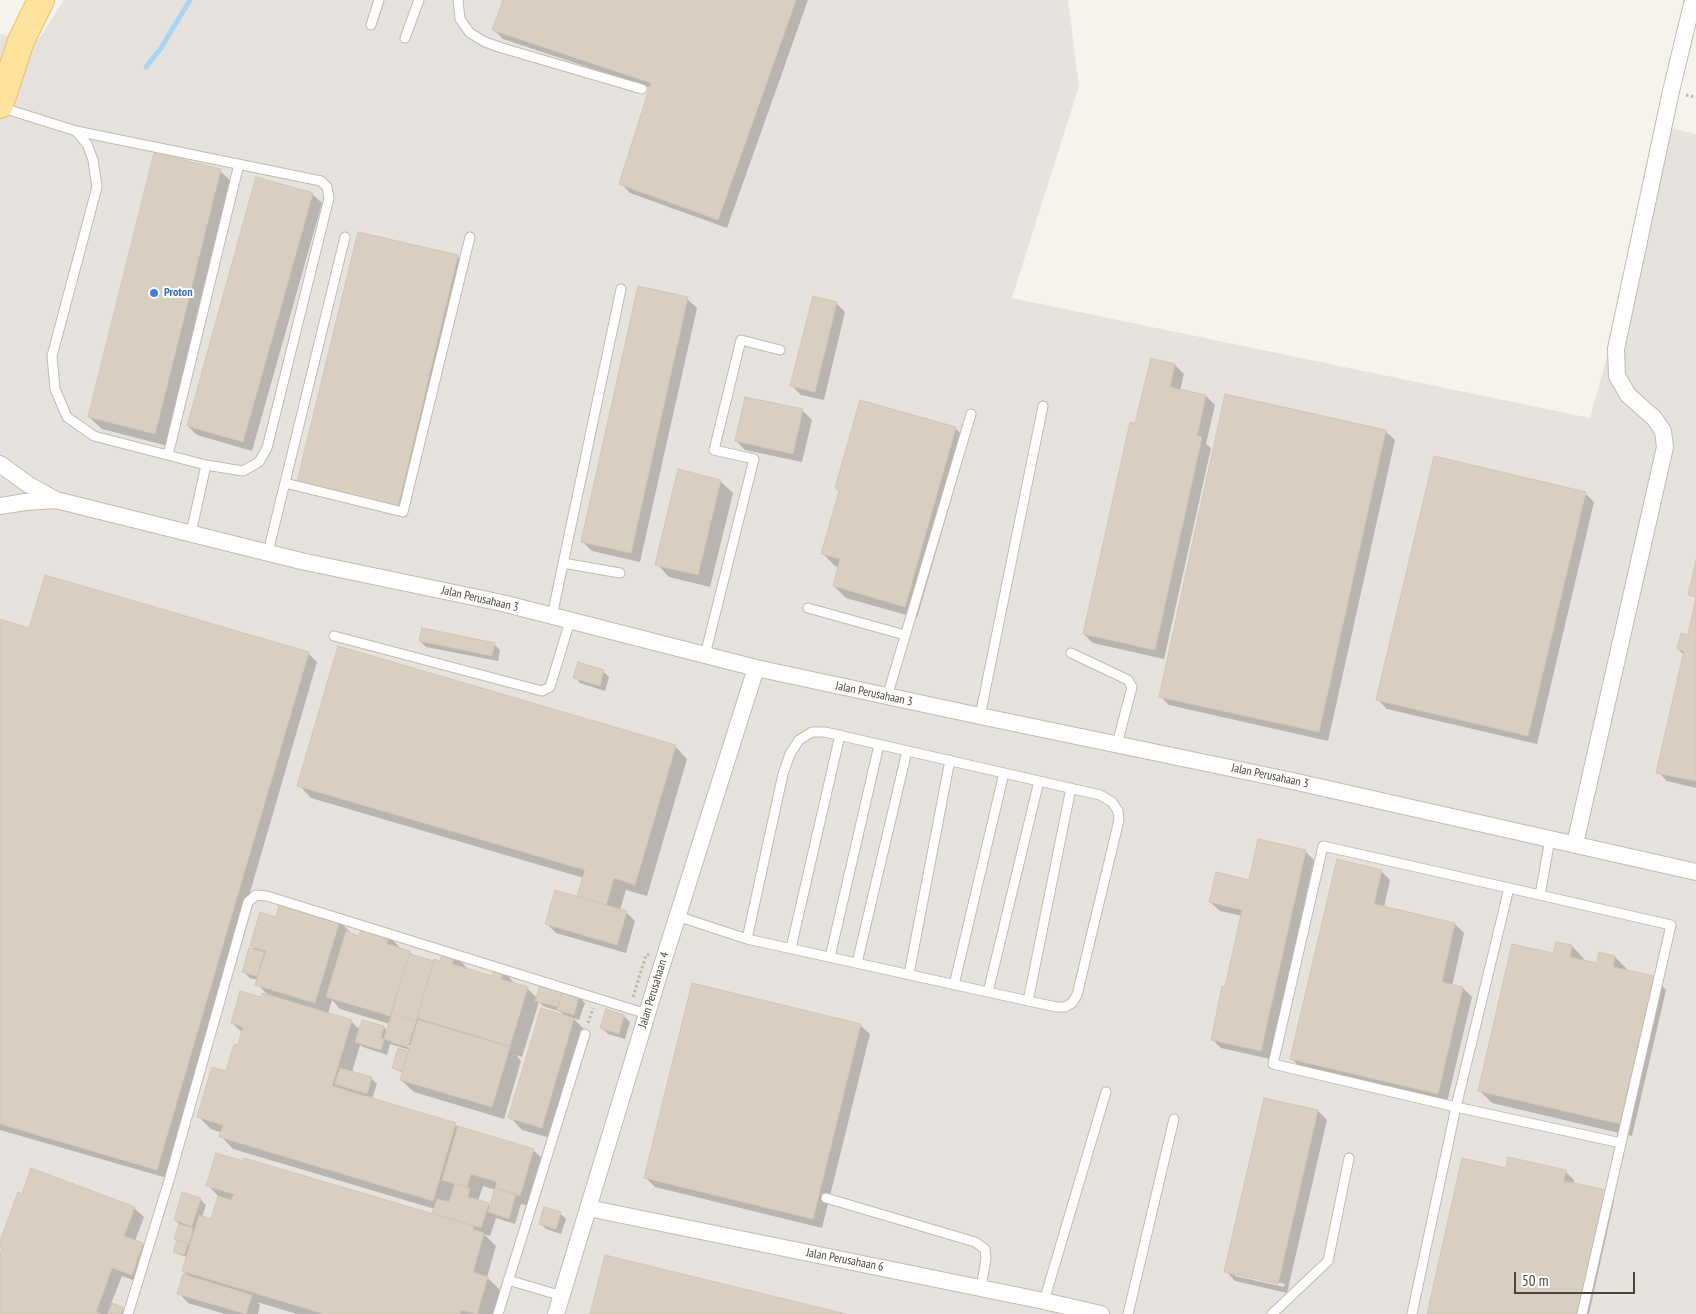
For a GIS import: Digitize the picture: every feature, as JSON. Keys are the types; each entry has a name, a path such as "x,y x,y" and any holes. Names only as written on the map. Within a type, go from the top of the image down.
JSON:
{"main road":[{"path":"0,106 21,41 41,0"}],"street":[{"path":"1575,844 1665,447 1663,431 1654,418 1628,395 1618,376 1616,349 1669,100 1693,0"},
{"path":"0,464 29,485 56,500"},
{"path":"0,506 56,500"},
{"name":"Jalan Perusahaan 3","path":"56,500 268,552 502,603 756,668 1288,780 1696,872"},
{"name":"Jalan Perusahaan 4","path":"556,1314 677,916 756,668"},
{"name":"Jalan Perusahaan 6","path":"588,1208 1101,1314"}],"lane":[{"path":"371,25 379,0"},
{"path":"405,38 418,0"},
{"path":"458,0 460,19 470,33 485,42 642,89"},
{"path":"0,106 76,131 321,181 327,186 329,198 268,448 259,462 244,471 206,465 94,436 67,417 55,389 52,356 97,187 93,160 87,144 76,131"},
{"path":"168,455 239,164"},
{"path":"268,552 345,237"},
{"path":"285,483 402,512 470,238"},
{"path":"552,616 621,288"},
{"path":"705,655 754,459 714,450 741,340 780,350"},
{"path":"980,716 1043,406"},
{"path":"887,697 971,414"},
{"path":"191,532 206,465"},
{"path":"563,562 620,574"},
{"path":"808,608 905,635"},
{"path":"334,636 542,691 550,687 570,621"},
{"path":"1071,653 1128,680 1132,686 1117,744"},
{"path":"677,916 747,938 954,985 1056,1007 1065,1007 1072,1003 1077,995 1119,820 1118,811 1112,802 1100,795 840,735 812,732 799,740 790,754 783,774 747,938"},
{"path":"791,948 840,735"},
{"path":"830,957 879,745"},
{"path":"857,963 907,751"},
{"path":"909,974 950,760"},
{"path":"954,985 1004,773"},
{"path":"988,992 1039,781"},
{"path":"1028,1001 1071,788"},
{"path":"1540,895 1550,839"},
{"path":"1582,1314 1671,925 1323,846 1273,1064 1621,1143"},
{"path":"1412,1314 1456,1107 1509,888"},
{"path":"128,1314 170,1178 248,902 256,895 267,896 647,1014"},
{"path":"498,1314 585,1034"},
{"path":"1044,1301 1106,1092"},
{"path":"1128,1314 1174,1119"},
{"path":"1272,1314 1328,1261 1349,1158"},
{"path":"826,1198 975,1242 985,1250 986,1259 982,1288"},
{"path":"508,1280 562,1296"}],"path":[{"path":"585,1034 596,998"}],"shaded area":[{"path":"64,0 1068,0 1079,86 1012,298 1590,418 1671,128 1696,134 1696,1314 0,1314 0,34 37,42"}],"building":[{"path":"503,0 796,0 718,220 619,184 651,83 492,30"},
{"name":"Proton","path":"154,153 221,169 155,434 88,417"},
{"path":"256,177 313,193 243,442 187,426"},
{"path":"358,232 458,255 398,506 297,482"},
{"path":"638,286 688,297 631,553 581,542"},
{"path":"813,296 837,302 815,392 790,386"},
{"path":"1151,358 1175,364 1170,387 1206,395 1197,436 1202,437 1155,650 1083,634 1130,422 1135,423"},
{"path":"1225,394 1386,430 1319,732 1159,697"},
{"path":"745,397 803,409 793,454 735,441"},
{"path":"860,400 956,427 905,607 833,586 840,559 821,554 839,491 835,488"},
{"path":"1434,456 1586,492 1528,736 1376,700"},
{"path":"678,469 721,480 698,575 655,565"},
{"path":"1696,560 1696,597 1688,595"},
{"path":"45,575 309,652 157,1170 0,1124 0,619 29,628"},
{"path":"1696,597 1696,781 1656,773 1684,651 1677,649 1681,633 1688,635"},
{"path":"422,628 495,643 492,656 419,641"},
{"path":"338,646 676,745 635,885 614,878 606,905 577,896 585,870 297,786"},
{"path":"578,662 604,670 600,686 573,678"},
{"path":"1258,839 1306,850 1261,1051 1211,1040 1222,986 1225,987 1242,910 1209,902 1216,872 1249,880"},
{"path":"1337,859 1382,870 1374,904 1455,923 1442,982 1463,987 1438,1094 1290,1059"},
{"path":"555,890 627,911 617,945 545,924"},
{"path":"280,902 340,920 315,1003 255,985 266,951 250,946 260,912 276,917"},
{"path":"362,927 389,935 387,944 410,951 390,1016 326,997 346,931 359,936"},
{"path":"1556,942 1572,945 1570,957 1597,963 1599,952 1615,956 1613,967 1654,976 1620,1124 1478,1091 1512,944 1553,953"},
{"path":"249,948 264,952 257,976 242,972"},
{"path":"443,951 455,954 452,964 492,976 494,967 504,970 501,979 528,987 510,1046 417,1018 434,959 440,961"},
{"path":"409,954 434,961 416,1021 392,1013"},
{"path":"541,982 563,988 558,1007 535,1001"},
{"path":"692,983 861,1024 813,1219 644,1178"},
{"path":"240,991 261,997 262,993 352,1020 332,1086 456,1123 433,1201 219,1137 223,1125 197,1117 212,1067 226,1071 234,1044 238,1045 243,1027 231,1023"},
{"path":"563,991 579,996 574,1015 557,1010"},
{"path":"541,1008 574,1018 542,1128 508,1118"},
{"path":"606,1009 624,1015 619,1034 600,1028"},
{"path":"392,1013 416,1021 408,1046 384,1039"},
{"path":"362,1020 384,1026 381,1038 384,1039 381,1050 355,1042"},
{"path":"418,1020 510,1047 492,1107 400,1080"},
{"path":"398,1048 408,1051 402,1071 392,1068"},
{"path":"340,1068 372,1077 367,1094 335,1084"},
{"path":"1264,1098 1318,1110 1278,1284 1224,1272"},
{"path":"458,1126 534,1149 520,1196 495,1188 497,1182 471,1174 467,1187 442,1180"},
{"path":"216,1153 243,1161 244,1158 474,1226 473,1229 484,1233 473,1272 488,1277 477,1314 461,1310 460,1314 324,1314 182,1271 199,1215 211,1219 218,1196 231,1200 234,1194 206,1186"},
{"path":"1508,1157 1566,1170 1564,1181 1606,1190 1578,1314 1427,1314 1462,1158 1506,1168"},
{"path":"31,1168 135,1207 124,1236 143,1243 132,1275 112,1268 96,1312 101,1314 0,1314 0,1253 2,1248 0,1247 0,1241 18,1192 22,1194"},
{"path":"455,1183 470,1188 468,1197 489,1203 481,1228 432,1213 437,1199 449,1202"},
{"path":"495,1188 516,1194 509,1219 488,1212"},
{"path":"182,1192 201,1198 192,1226 174,1220"},
{"path":"544,1207 561,1212 556,1229 539,1224"},
{"path":"179,1224 193,1228 189,1244 174,1239"},
{"path":"177,1240 188,1243 184,1255 173,1252"},
{"path":"605,1255 846,1314 590,1314"},
{"path":"183,1274 252,1295 246,1314 177,1294"},
{"path":"112,1303 123,1307 121,1314 108,1313"}],"waterway":[{"path":"146,67 161,48 190,0"}],"place":[{"name":"Proton","path":"154,293"}]}
